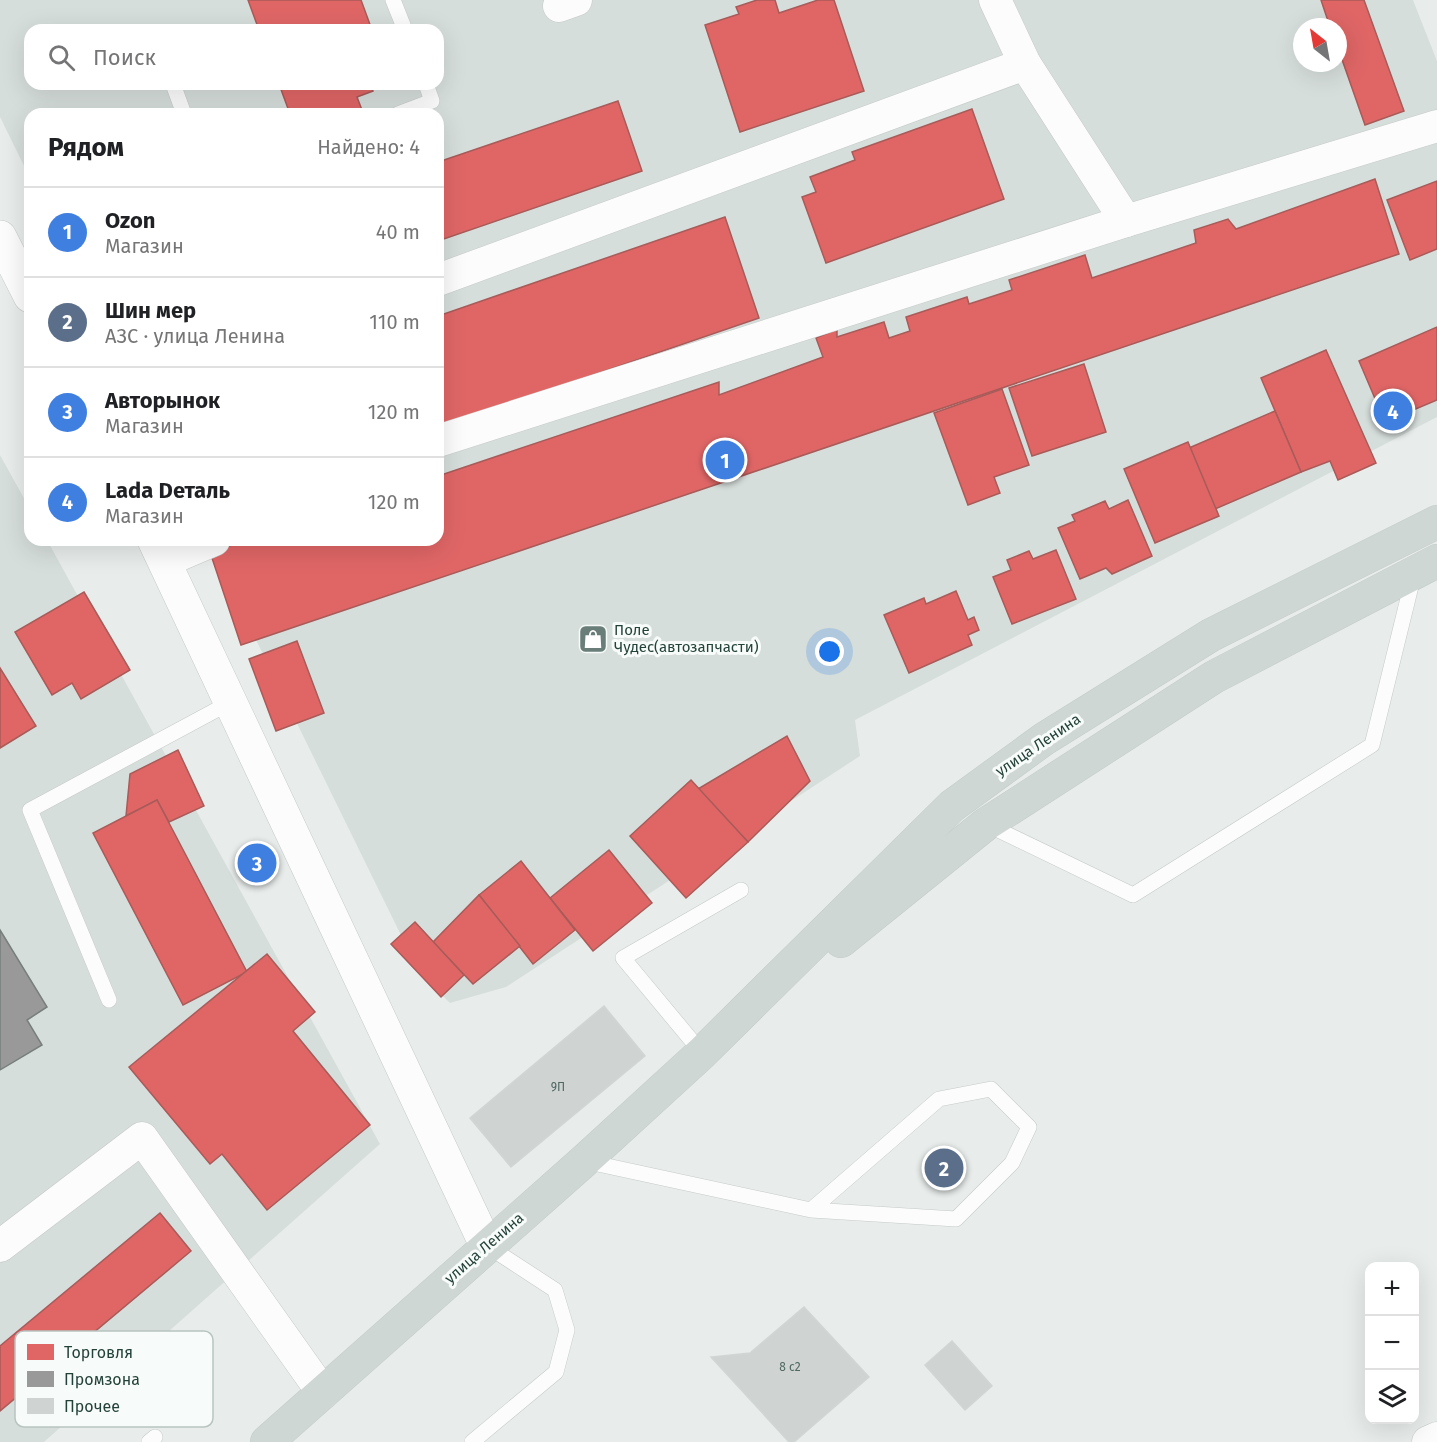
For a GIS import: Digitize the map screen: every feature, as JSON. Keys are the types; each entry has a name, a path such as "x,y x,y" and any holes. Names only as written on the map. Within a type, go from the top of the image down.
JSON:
{"main road":[{"name":"улица Ленина","path":"267,1442 486,1245 584,1161 702,1053 952,806 1044,739 1211,635 1437,522"},
{"name":"улица Ленина","path":"702,1053 986,824 1214,677 1425,567"}],"street":[{"path":"994,0 1025,64 1126,220"},
{"path":"444,278 1025,64"},
{"path":"444,439 1126,220 1437,126"},
{"path":"14,250 24,279"},
{"path":"185,546 160,551 486,1245"},
{"path":"0,1246 142,1138 323,1393"},
{"path":"1428,1442 1437,1438"}],"lane":[{"path":"393,0 403,24"},
{"path":"175,90 182,108"},
{"path":"414,108 432,101 428,90"},
{"path":"986,824 1133,894 1372,745 1425,567"},
{"path":"109,1000 30,810 231,702"},
{"path":"702,1053 623,958 741,890"},
{"path":"584,1161 811,1210 956,1219 1012,1163 1029,1127 991,1089 939,1099 811,1210"},
{"path":"472,1442 556,1372 567,1330 555,1290 486,1245"}],"shaded area":[{"path":"0,0 1413,0 1437,61 1437,417 855,720 860,756 506,987 450,1003 420,974 210,546 444,546 444,108 24,108 24,166 0,117"},
{"path":"0,455 24,498 24,546 50,546 380,1144 169,1331 15,1331 15,1427 61,1427 44,1442 0,1442"}],"building: Торговля":[{"path":"248,0 361,0 370,24 257,24"},
{"path":"757,0 775,0 779,13 818,0 834,0 864,91 740,132 705,25 739,14 736,7"},
{"path":"1321,0 1364,0 1404,111 1365,125 1346,72 1347,18 1327,18"},
{"path":"281,90 373,91 357,97 361,108 288,108"},
{"path":"618,101 642,171 444,239 444,160"},
{"path":"972,109 1004,199 826,263 802,197 816,192 810,177 855,160 852,152"},
{"path":"1375,179 1399,254 241,645 210,552 229,546 444,546 444,474 719,382 719,395 823,357 816,338 837,329 837,337 884,322 889,338 910,331 906,317 967,297 969,304 1012,290 1009,280 1085,255 1092,278 1196,243 1194,230 1228,219 1236,229"},
{"path":"1437,181 1437,249 1410,260 1387,200"},
{"path":"725,217 759,318 444,426 444,314"},
{"path":"1437,327 1437,400 1385,422 1359,361"},
{"path":"1326,350 1376,463 1338,480 1330,461 1301,472 1261,378"},
{"path":"1084,364 1106,432 1032,456 1009,388"},
{"path":"1002,389 1029,465 994,477 1000,493 968,505 934,413"},
{"path":"1275,411 1301,472 1215,509 1189,448"},
{"path":"1188,442 1219,516 1155,543 1124,469"},
{"path":"1128,500 1152,556 1112,574 1106,568 1080,579 1058,528 1075,521 1072,515 1105,501 1109,509"},
{"path":"1056,550 1076,599 1012,624 993,577 1011,570 1007,560 1029,551 1033,559"},
{"path":"956,591 968,620 974,617 979,630 968,635 972,645 909,673 884,615 924,598 926,604"},
{"path":"84,592 130,670 81,699 72,683 52,695 15,632"},
{"path":"297,641 324,713 276,731 249,659"},
{"path":"0,668 36,726 0,748"},
{"path":"787,736 810,781 748,842 698,789"},
{"path":"178,750 204,806 169,822 157,800 126,816 130,774"},
{"path":"691,780 748,842 686,898 630,836"},
{"path":"157,800 247,972 183,1005 93,833"},
{"path":"609,850 652,903 593,951 550,898"},
{"path":"521,861 575,930 533,964 479,895"},
{"path":"479,895 520,946 473,984 433,942"},
{"path":"415,922 464,975 441,997 391,944"},
{"path":"267,954 315,1012 293,1031 370,1125 267,1210 222,1154 210,1164 129,1067"},
{"path":"160,1213 191,1251 96,1331 18,1331"},
{"path":"15,1334 15,1398 0,1411 0,1346"}],"building: Промзона":[{"path":"0,930 47,1007 27,1020 42,1045 0,1070"}],"building: Прочее":[{"path":"604,1006 645,1056 511,1167 470,1118"},
{"path":"804,1307 869,1377 794,1442 789,1442 711,1357 750,1353"},
{"path":"952,1341 992,1386 965,1410 925,1365"}],"place":[{"name":"Lada Dеталь","path":"1393,411"},
{"name":"Ozon","path":"725,460"},
{"name":"Поле Чудес(автозапчасти)","path":"593,639"},
{"name":"Авторынок","path":"257,863"},
{"name":"Шин мер","path":"944,1168"}]}
